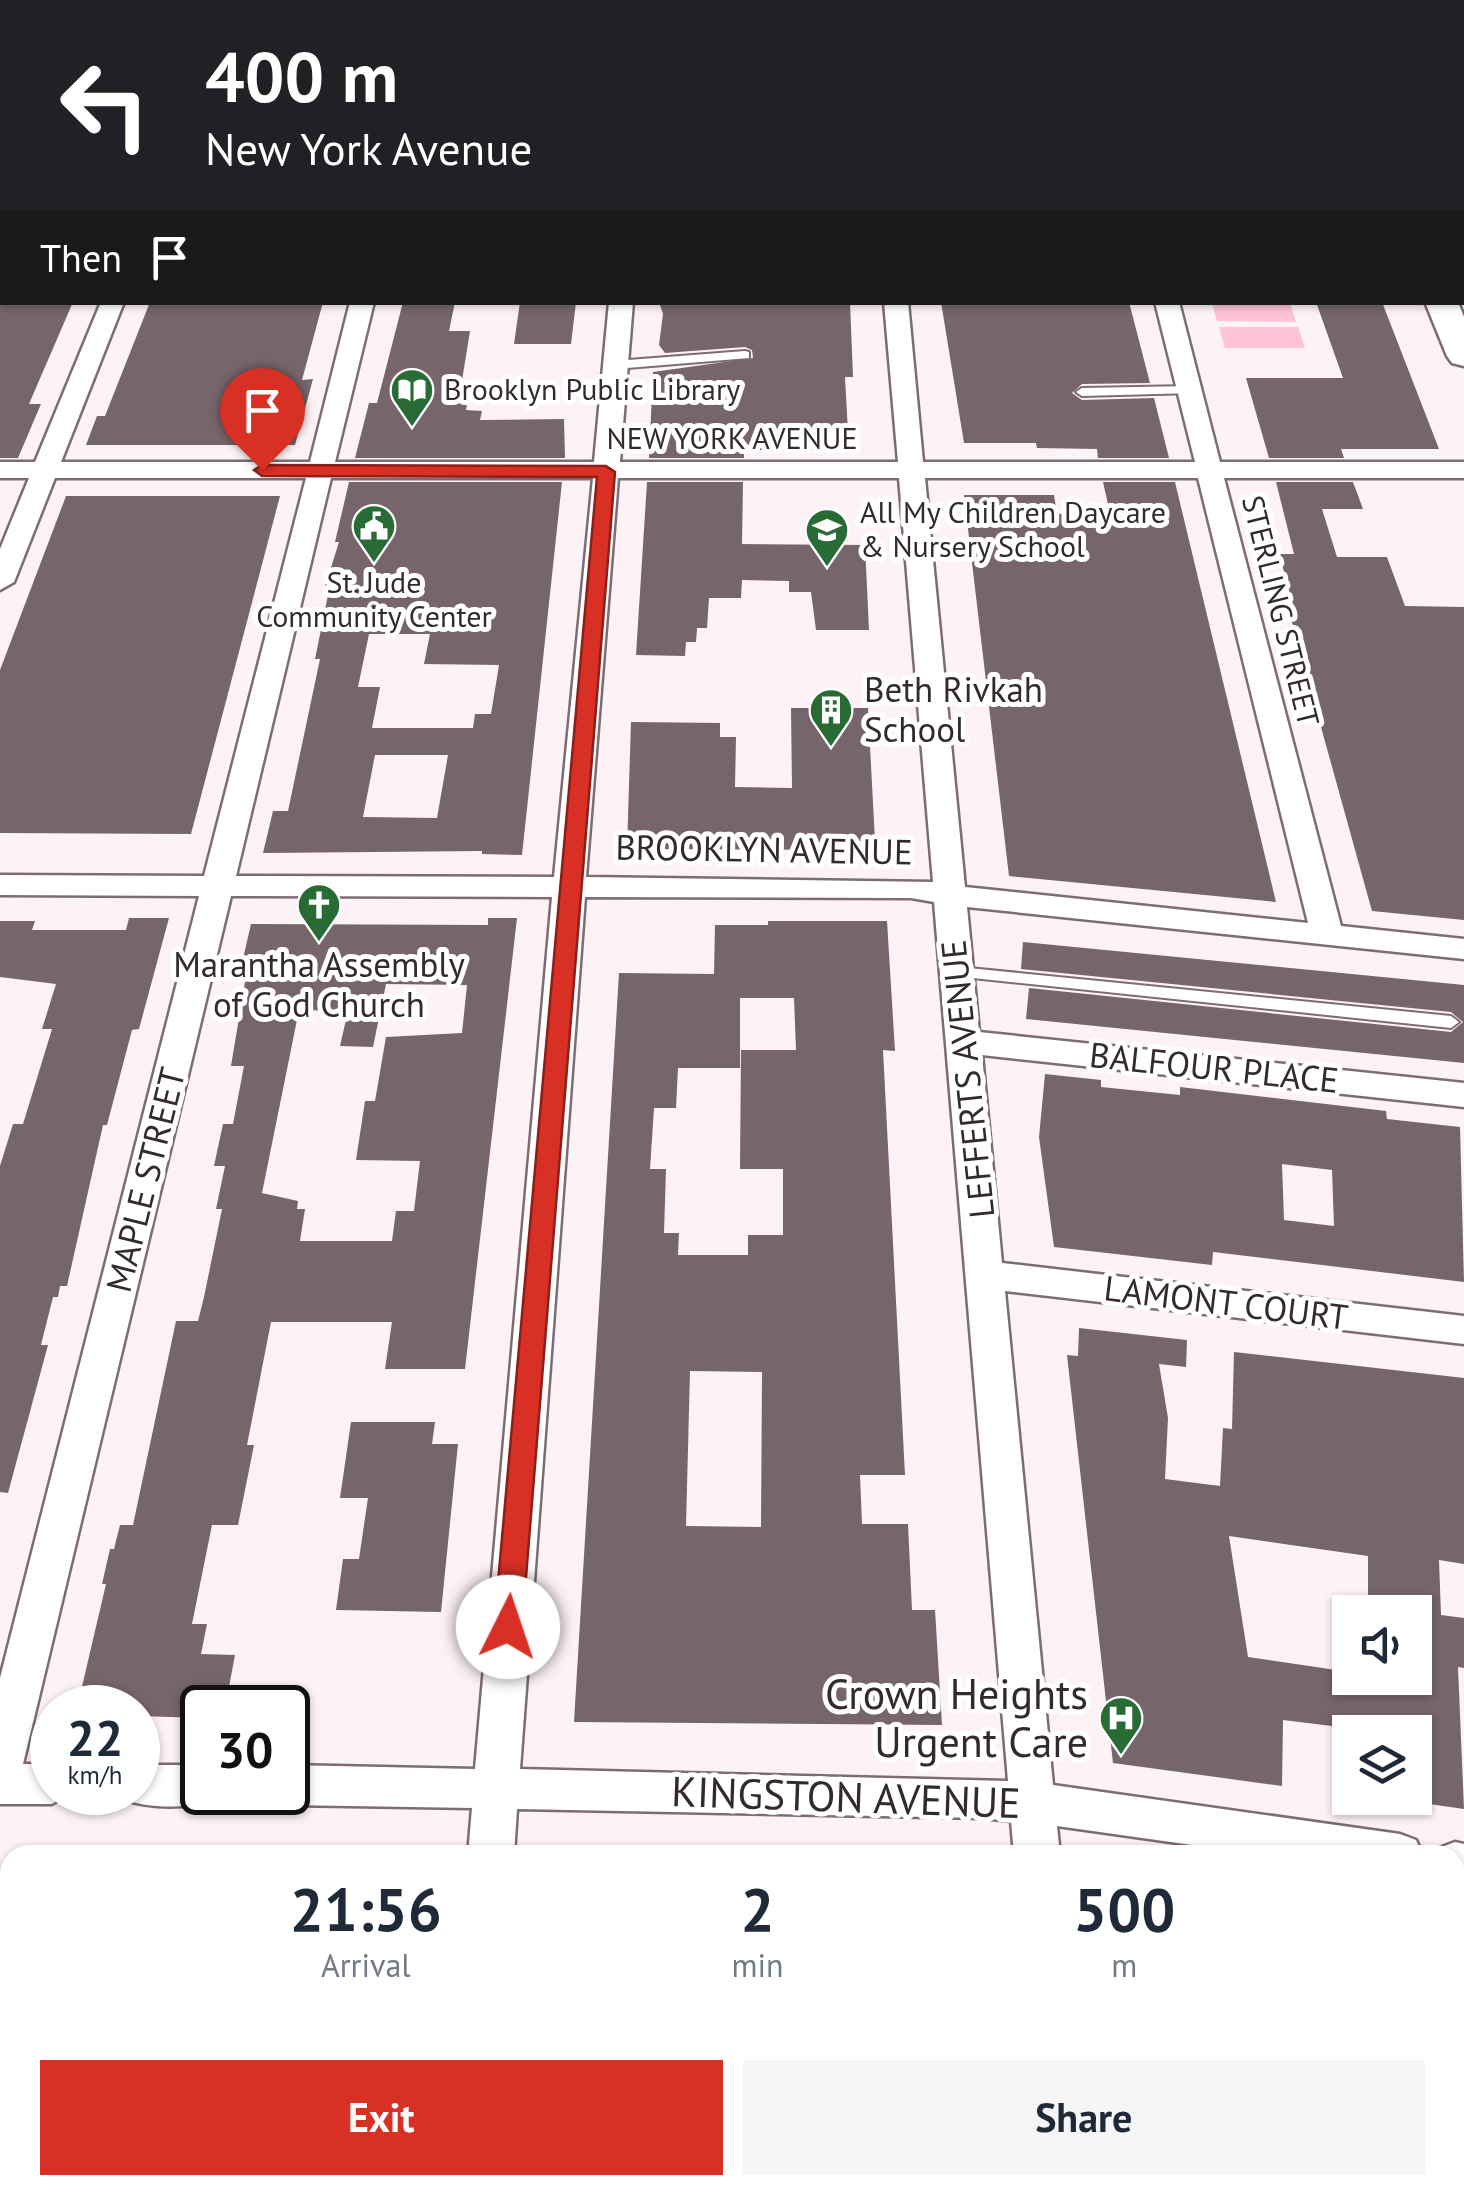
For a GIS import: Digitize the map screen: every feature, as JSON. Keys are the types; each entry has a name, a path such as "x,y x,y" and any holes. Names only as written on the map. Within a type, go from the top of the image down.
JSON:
{"main road":[{"path":"1441,305 1464,356"}],"street":[{"path":"0,582 111,305"},
{"name":"MAPLE STREET","path":"0,1766 361,305"},
{"path":"491,1845 524,1401 621,305"},
{"name":"LEFFERTS AVENUE","path":"896,305 988,1275 1036,1845"},
{"name":"STERLING STREET","path":"1168,305 1328,935"},
{"name":"NEW YORK AVENUE","path":"0,470 1212,474 1464,470"},
{"name":"BROOKLYN AVENUE","path":"0,885 911,888 1464,949"},
{"name":"BALFOUR PLACE","path":"964,1042 1464,1095"},
{"name":"LAMONT COURT","path":"988,1275 1464,1330"},
{"path":"0,1784 30,1784"},
{"name":"KINGSTON AVENUE","path":"310,1785 496,1786 1032,1802 1331,1845"}],"lane":[{"path":"615,365 745,355"},
{"path":"1082,392 1190,390"},
{"path":"959,972 1451,1022"}],"shaded area":[{"path":"1213,305 1291,305 1296,322 1217,321"},
{"path":"1219,327 1298,327 1305,348 1225,348"}],"building":[{"path":"0,305 72,305 29,404 41,404 18,458 0,458"},
{"path":"149,305 322,305 302,380 313,379 295,445 86,445 97,416 105,416"},
{"path":"402,305 454,305 449,331 470,331 460,393 469,393 466,410 482,411 480,420 564,419 565,458 355,458 369,403 377,403"},
{"path":"520,305 576,305 571,344 514,344"},
{"path":"660,305 850,305 853,377 845,377 849,450 744,450 744,458 649,458 653,372 753,358 752,350 745,347 665,353 659,345 663,314"},
{"path":"941,305 1130,305 1150,383 1082,384 1072,393 1082,400 1154,398 1169,458 1098,458 1097,449 1037,448 1036,443 964,443"},
{"path":"1317,305 1383,305 1439,449 1341,449 1344,458 1269,458 1246,378 1343,378"},
{"path":"349,482 562,482 522,855 482,851 263,853 273,811 288,811 320,659 315,659 329,590 324,590 339,542 335,542","holes":["369,634 430,634 424,664 499,665 491,714 475,714 473,728 372,728 380,687 358,687","375,755 448,755 437,818 363,817"]},
{"path":"647,482 743,482 742,544 865,545 869,630 816,630 811,592 789,592 789,581 742,580 741,598 709,598 707,628 697,628 696,642 686,642 685,656 636,655"},
{"path":"1103,482 1175,482 1276,902 1009,876 964,495 1054,495 1057,514 1110,513"},
{"path":"1276,482 1353,482 1363,509 1322,509 1337,557 1387,557 1405,606 1464,607 1464,920 1372,911 1288,608 1294,608 1279,554 1294,554"},
{"path":"66,496 280,496 191,834 0,833 0,670"},
{"name":"Beth Rivkah School","path":"791,708 868,708 875,841 862,850 627,849 631,722 720,723 720,737 736,737 735,787 792,788"},
{"path":"129,918 169,918 139,1029 132,1030 107,1125 103,1125 67,1286 60,1286 58,1297 53,1297 41,1345 48,1345 8,1493 0,1492 0,1166 13,1124 23,1124 52,1029 42,1029 56,984 0,977 0,921 35,921 32,930 126,930"},
{"path":"488,918 517,918 465,1369 385,1369 392,1322 271,1322 247,1445 254,1445 238,1525 212,1525 192,1624 207,1624 201,1654 235,1655 229,1685 180,1685 180,1717 160,1717 160,1685 82,1685 106,1584 102,1584 110,1549 114,1549 120,1525 133,1525 176,1321 198,1321 204,1297 222,1209 216,1209 225,1166 214,1166 223,1124 233,1124 244,1066 231,1066 246,976 239,976 251,924 488,925","holes":["386,984 467,985 462,1033 386,1037 375,1101 365,1101 356,1160 420,1161 414,1211 396,1211 392,1241 300,1241 305,1209 297,1209 298,1201 262,1193 299,1010 348,1011 340,1046 373,1047"]},
{"path":"768,921 887,921 895,1051 883,1050 905,1475 860,1475 862,1524 908,1524 912,1610 935,1610 942,1725 574,1722 619,973 714,974 715,925 768,925","holes":["740,998 794,998 796,1050 741,1050 740,1169 783,1169 783,1235 748,1235 748,1255 678,1255 679,1233 664,1233 666,1169 650,1169 654,1108 676,1108 678,1068 740,1068","690,1371 762,1372 761,1527 686,1526"]},
{"path":"1023,942 1464,985 1464,1063 1026,1019 1029,988 1451,1032 1463,1022 1451,1012 1021,969"},
{"path":"1045,1074 1101,1080 1101,1087 1180,1095 1180,1087 1386,1111 1387,1119 1460,1127 1464,1282 1213,1252 1212,1265 1054,1247 1039,1137","holes":["1282,1164 1332,1170 1334,1226 1284,1220"]},
{"path":"1079,1328 1187,1340 1186,1367 1159,1364 1168,1418 1165,1479 1220,1486 1223,1428 1232,1429 1234,1352 1464,1378 1464,1564 1439,1560 1441,1615 1464,1618 1464,1668 1458,1667 1464,1809 1432,1804 1432,1715 1332,1715 1332,1726 1283,1720 1282,1786 1113,1763 1067,1355 1078,1356"},
{"path":"351,1422 435,1422 432,1444 458,1444 441,1612 336,1610 343,1559 359,1559 368,1498 340,1498"}],"place":[{"name":"Brooklyn Public Library","path":"412,428"},
{"name":"St. Jude Community Center","path":"374,564"},
{"name":"All My Children Daycare & Nursery School","path":"827,568"},
{"name":"Beth Rivkah School","path":"831,748"},
{"name":"Marantha Assembly of God Church","path":"319,943"},
{"name":"Crown Heights Urgent Care","path":"1121,1756"}],"route":[{"path":"262,470 606,472 524,1401 508,1627"}]}
